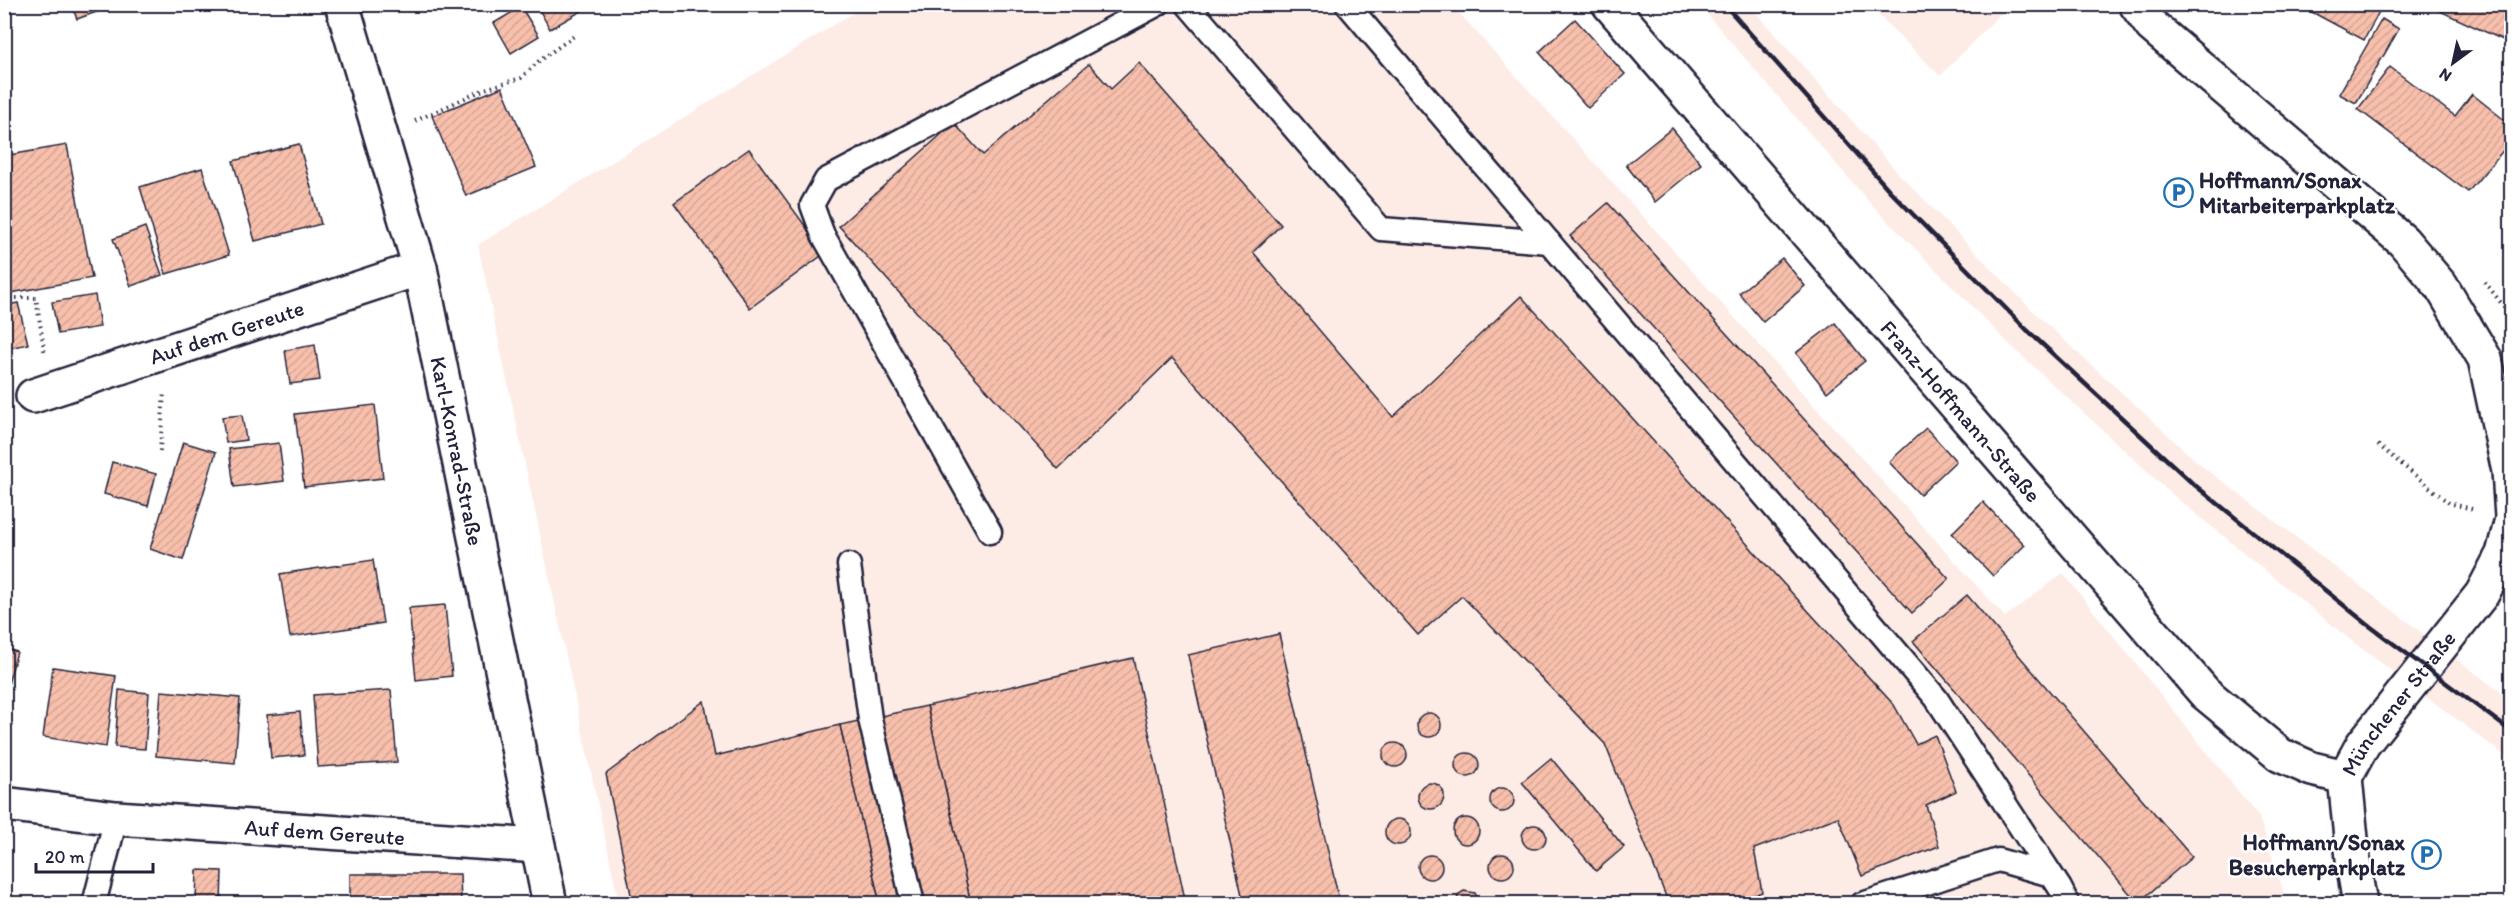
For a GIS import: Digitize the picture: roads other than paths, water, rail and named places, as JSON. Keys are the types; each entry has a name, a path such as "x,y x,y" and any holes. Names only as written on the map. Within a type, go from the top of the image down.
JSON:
{"street":[{"name":"Karl-Konrad-Straße","path":"342,4 420,268 550,903"},
{"name":"Franz-Hoffmann-Straße","path":"1609,4 2205,693 2280,755 2312,769 2345,777"},
{"name":"Münchener Straße","path":"2136,4 2152,26 2403,241 2441,286 2485,359 2509,471 2511,518 2507,557 2482,594 2363,744 2345,777 2352,859 2360,903"},
{"name":"Auf dem Gereute","path":"42,393 420,268"},
{"name":"Auf dem Gereute","path":"4,804 116,818 538,846"}],"lane":[{"path":"990,532 824,235 812,206 826,180 1158,4"},
{"path":"1187,4 1381,229 1549,242"},
{"path":"1347,4 1936,698 2068,903"},
{"path":"849,565 870,719 913,903"},
{"path":"94,903 116,818"},
{"path":"1862,903 1998,860 2051,875"}],"railway":[{"path":"1724,4 1890,191 2027,330 2191,482 2367,624 2512,732"}],"place":[{"name":"Hoffmann/Sonax Mitarbeiterparkplatz","path":"2178,193"},
{"name":"Hoffmann/Sonax Besucherparkplatz","path":"2426,855"}]}
